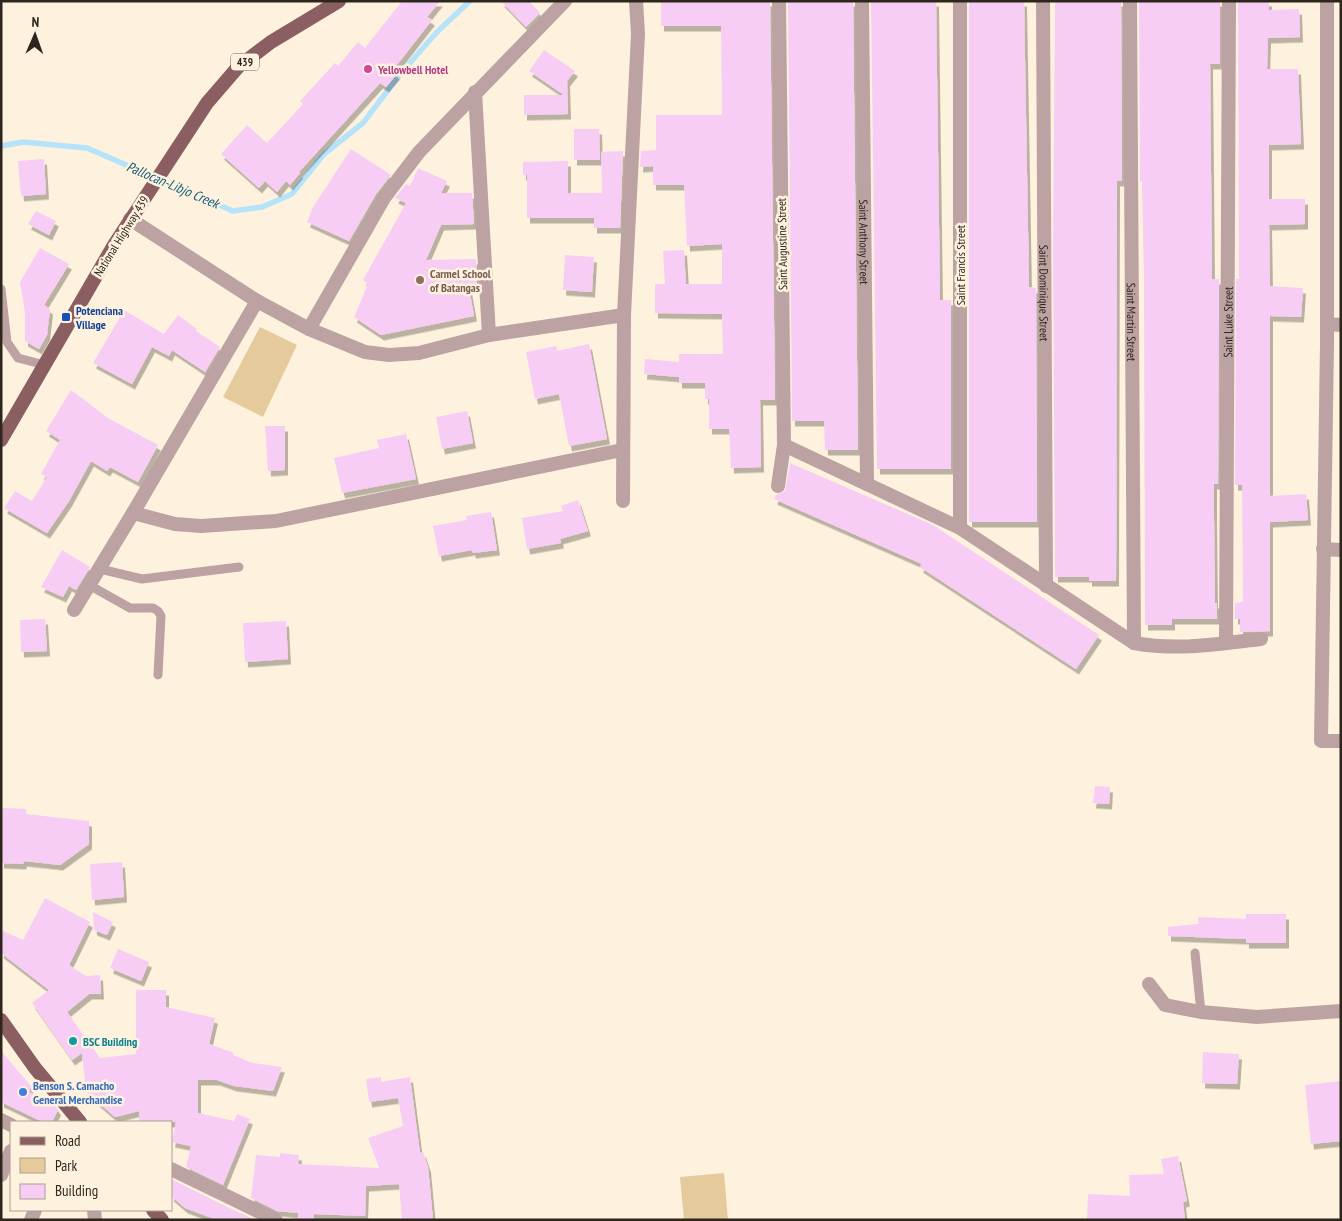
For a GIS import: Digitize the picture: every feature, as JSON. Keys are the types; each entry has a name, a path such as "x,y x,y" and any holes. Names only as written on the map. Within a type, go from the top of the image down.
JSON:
{"main road":[{"name":"National Highway 439","path":"1,440 130,219 207,103 238,67 271,42 339,1"},
{"path":"1,1020 35,1068 79,1121"}],"street":[{"path":"309,329 384,198 419,152 565,1"},
{"path":"623,501 624,315 638,34 636,1"},
{"name":"Saint Augustine Street","path":"778,486 784,445 779,1"},
{"name":"Saint Anthony Street","path":"862,1 867,484"},
{"name":"Saint Francis Street","path":"960,1 960,528"},
{"name":"Saint Dominique Street","path":"1043,1 1046,586"},
{"name":"Saint Martin Street","path":"1130,1 1134,643"},
{"name":"Saint Luke Street","path":"1226,643 1229,1"},
{"path":"1327,1 1334,324 1324,549 1321,741 1341,741"},
{"path":"475,92 489,335"},
{"path":"130,219 258,301 309,329 365,352 389,355 419,353 489,335 624,315"},
{"path":"74,610 258,301"},
{"path":"784,445 960,528 1134,643 1160,648 1184,648 1261,638"},
{"path":"133,513 175,524 201,526 276,520 622,450"},
{"path":"1324,549 1341,550"},
{"path":"1150,984 1165,1005 1201,1012 1257,1017 1341,1010"},
{"path":"1,1176 10,1154"},
{"path":"172,1169 276,1220"}],"lane":[{"path":"1,289 7,342 18,358 45,365"},
{"path":"100,569 142,579 238,566"},
{"path":"89,585 130,608 153,608 158,611 161,616 158,675"},
{"path":"1195,953 1201,1012"}],"green space":[{"path":"260,327 297,345 263,417 223,397"},
{"path":"724,1173 728,1220 684,1220 680,1177"}],"building":[{"path":"402,1 440,1 427,17 432,20 393,70 397,74 386,87 380,83 299,172 290,185 286,181 277,192 265,181 259,188 221,154 247,125 267,143 303,104 300,101 335,63 338,66 358,42 365,48"},
{"path":"501,1 529,1 540,13 526,27"},
{"path":"661,1 770,1 775,400 760,400 761,467 731,468 729,429 709,429 709,399 705,399 705,383 679,383 679,377 644,374 645,359 679,362 679,354 723,354 722,314 655,313 655,284 665,284 663,251 684,250 686,284 722,284 722,244 687,246 684,185 653,185 653,166 640,167 641,151 656,150 656,115 722,115 721,26 661,26"},
{"path":"788,1 853,1 858,450 825,450 824,421 792,421"},
{"path":"871,1 936,1 940,300 951,300 951,469 877,469"},
{"path":"969,1 1024,1 1029,287 1036,288 1037,522 969,522"},
{"path":"1055,1 1121,1 1122,181 1117,181 1116,581 1089,581 1089,577 1055,577 1053,240"},
{"path":"1139,1 1220,1 1220,64 1210,64 1212,279 1219,279 1218,484 1214,484 1215,603 1217,603 1217,619 1172,619 1172,625 1145,625 1144,281 1142,181 1140,181"},
{"path":"1238,1 1269,1 1269,10 1299,9 1300,37 1268,38 1267,69 1298,69 1301,144 1269,145 1269,199 1305,199 1305,224 1269,225 1270,286 1303,288 1301,317 1270,316 1270,496 1306,494 1308,520 1270,522 1270,631 1240,632 1240,619 1235,619 1235,603 1243,602 1242,485 1235,485 1236,279 1239,279"},
{"path":"544,50 575,71 567,81 568,114 524,115 524,95 564,95 529,71"},
{"path":"574,129 599,129 600,160 574,160"},
{"path":"351,149 391,175 376,194 349,241 307,222 313,207"},
{"path":"623,151 620,228 594,228 594,218 527,218 527,175 523,175 523,162 568,161 568,193 602,193 601,152"},
{"path":"44,159 46,194 21,196 18,161"},
{"name":"Carmel School of Batangas","path":"418,168 447,181 441,193 472,193 474,224 441,225 426,260 476,259 477,286 469,288 474,316 381,335 354,317 368,284 363,280 406,203 395,198 406,184 410,186"},
{"path":"36,211 56,221 49,235 28,224"},
{"path":"40,248 69,264 44,305 50,309 47,335 39,349 25,341 25,313 20,282"},
{"path":"565,255 594,257 592,292 563,290"},
{"path":"124,310 164,334 178,315 197,329 196,331 220,347 205,372 172,350 169,356 152,347 132,384 93,363"},
{"path":"589,344 607,439 569,446 559,394 535,399 526,352 556,346 557,351"},
{"path":"71,390 108,418 158,445 138,482 110,467 107,471 91,461 69,501 47,533 4,508 15,491 32,501 47,477 41,474 60,440 46,431"},
{"path":"467,411 473,443 442,449 436,417"},
{"path":"265,426 285,426 285,470 268,471"},
{"path":"406,434 416,479 342,493 334,458 379,448 377,440"},
{"path":"790,463 933,525 1099,635 1076,669 920,567 922,564 774,499 776,495 785,491"},
{"path":"578,500 588,531 560,539 561,543 527,549 522,518 563,511 561,506"},
{"path":"491,512 497,550 473,553 472,550 439,556 433,526 467,520 466,516"},
{"path":"62,550 90,567 76,590 69,586 63,597 41,587"},
{"path":"45,619 47,651 21,652 20,620"},
{"path":"286,621 288,659 245,662 243,623"},
{"path":"1095,786 1110,787 1109,804 1093,803"},
{"path":"1,808 26,809 26,814 89,821 89,844 60,865 24,861 23,864 1,863"},
{"path":"122,862 124,897 92,900 90,864"},
{"path":"45,898 90,922 69,965 86,976 100,975 101,994 89,994 67,1012 100,1058 136,1054 136,990 166,990 166,1007 215,1018 209,1044 234,1053 233,1055 253,1063 282,1067 273,1091 234,1086 217,1080 198,1080 198,1113 234,1121 237,1114 250,1119 223,1185 186,1167 191,1146 172,1142 176,1122 139,1121 139,1111 115,1117 86,1092 82,1053 72,1060 32,1003 49,990 1,953 1,930 23,940"},
{"path":"93,912 113,922 107,935 94,930"},
{"path":"1246,914 1286,914 1286,943 1246,943 1246,939 1168,936 1168,927 1198,924 1198,917 1246,919"},
{"path":"118,949 149,962 141,981 110,968"},
{"path":"1,1051 31,1086 29,1092 54,1104 58,1110 52,1121 41,1121 1,1102"},
{"path":"1203,1052 1239,1054 1237,1084 1202,1083"},
{"path":"381,1077 381,1082 410,1077 420,1153 423,1152 428,1167 433,1220 402,1220 399,1184 366,1186 365,1216 314,1214 314,1220 298,1220 298,1213 277,1211 251,1198 256,1155 280,1157 280,1153 299,1155 298,1164 379,1168 368,1138 403,1126 398,1098 369,1102 366,1079"},
{"path":"1341,1081 1341,1141 1311,1144 1305,1085"},
{"path":"1178,1156 1187,1201 1183,1202 1185,1220 1087,1220 1088,1194 1130,1196 1129,1175 1164,1174 1161,1159"},
{"path":"172,1180 255,1220 217,1220 185,1208 172,1197"}],"waterway":[{"name":"Pallocan-Libjo Creek","path":"1,146 23,142 87,148 233,211 262,207 292,194 324,154 363,123 401,73 437,32 470,1"}],"place":[{"name":"Yellowbell Hotel","path":"368,69"},
{"name":"Carmel School of Batangas","path":"420,280"},
{"name":"Potenciana Village","path":"66,317"},
{"name":"BSC Building","path":"73,1041"},
{"name":"Benson S. Camacho General Merchandise","path":"23,1092"}]}
